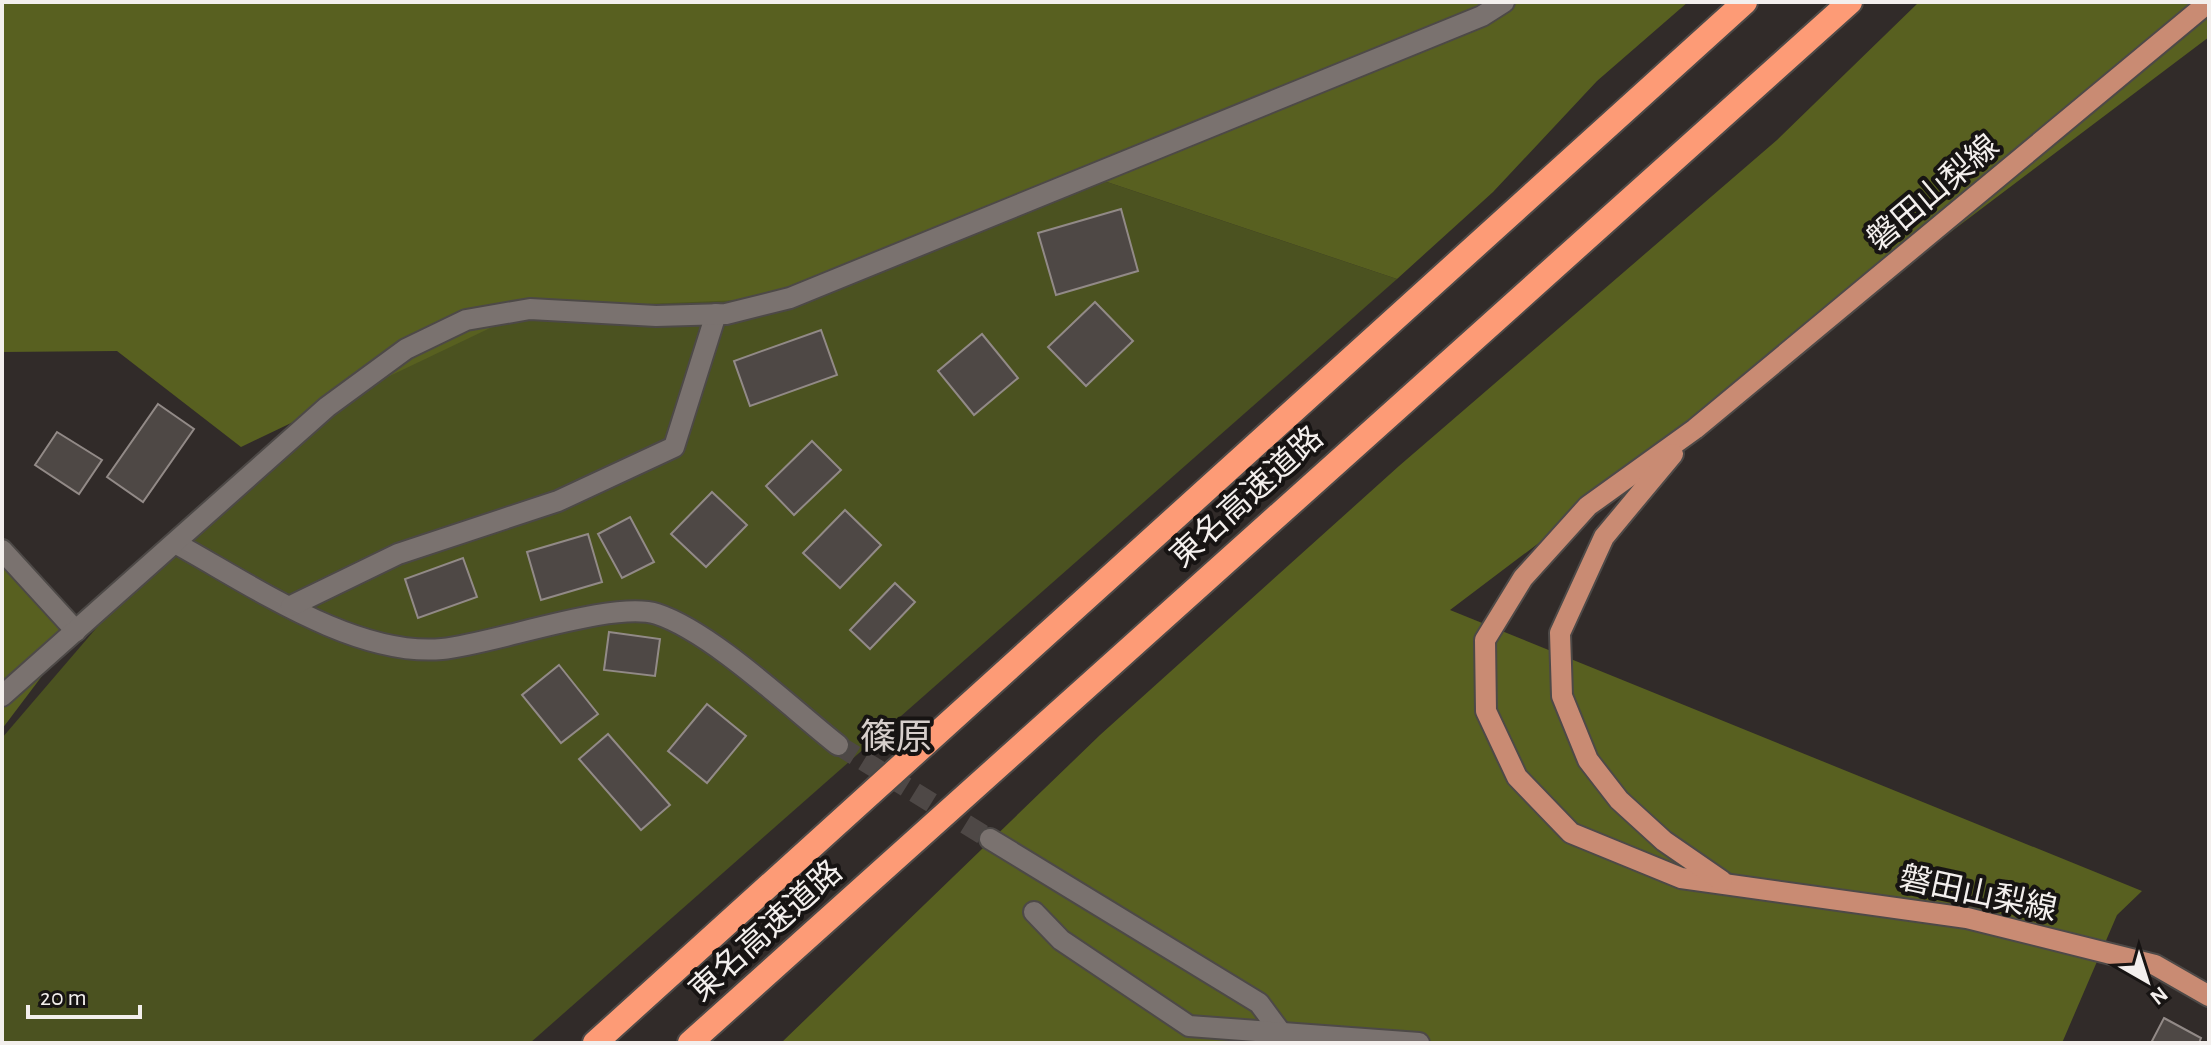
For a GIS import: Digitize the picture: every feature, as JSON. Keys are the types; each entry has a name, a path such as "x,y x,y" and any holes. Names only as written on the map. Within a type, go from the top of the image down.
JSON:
{"highway":[{"name":"東名高速道路","path":"595,1043 1745,2"},
{"name":"東名高速道路","path":"690,1043 1850,2"}],"main road":[{"name":"磐田山梨線","path":"2209,2 1695,429 1588,506 1523,578 1485,640 1486,711 1517,777 1571,833 1681,878 1967,918 2155,965 2209,996"},
{"name":"磐田山梨線","path":"1695,429 1604,537 1560,633 1562,696 1588,760 1619,800 1664,841 1725,883"}],"street":[{"path":"2,696 327,407 406,349 466,320 530,309 656,316 716,314 790,298 1482,16 1504,2"},
{"path":"291,606 398,554 558,501 674,447 716,314"},
{"path":"175,543 291,606 374,642 441,649 618,613 655,613 703,638 838,745"},
{"path":"2,550 76,631"},
{"path":"990,839 1259,1003 1279,1030"},
{"path":"1034,912 1061,940 1189,1026 1279,1030 1419,1043"}],"green space":[{"path":"2,2 1688,2 1597,81 1493,192 1397,279 1089,176 790,298 530,309 241,447 117,351 2,352"},
{"path":"1919,2 2209,2 2209,37 1450,610 2142,891 2117,915 2062,1043 781,1043 1100,735 1399,466 1777,140"},
{"path":"1089,176 1397,279 530,1043 2,1043 2,738 153,562 327,407 466,320"},
{"path":"2,538 76,631 2,729"}],"building":[{"path":"1121,209 1138,271 1056,295 1038,233"},
{"path":"1095,302 1133,341 1086,386 1048,347"},
{"path":"821,330 837,375 750,406 734,361"},
{"path":"982,334 1018,378 974,415 938,371"},
{"path":"158,404 194,429 143,502 107,477"},
{"path":"57,432 102,460 79,494 35,465"},
{"path":"812,441 841,470 794,515 766,486"},
{"path":"712,492 747,525 706,567 671,534"},
{"path":"845,510 881,545 840,588 803,553"},
{"path":"630,517 654,562 622,578 598,534"},
{"path":"588,534 602,582 541,600 527,552"},
{"path":"463,558 477,597 418,618 405,579"},
{"path":"895,583 915,602 870,649 850,630"},
{"path":"609,632 660,639 655,676 604,670"},
{"path":"559,665 598,714 561,743 522,695"},
{"path":"707,704 746,736 707,783 668,751"},
{"path":"608,734 670,805 641,830 579,759"},
{"path":"2164,1018 2201,1038 2199,1043 2151,1043"}],"tunnel":[{"path":"838,745 990,839"}],"district":[{"name":"篠原","path":"896,738"}]}
